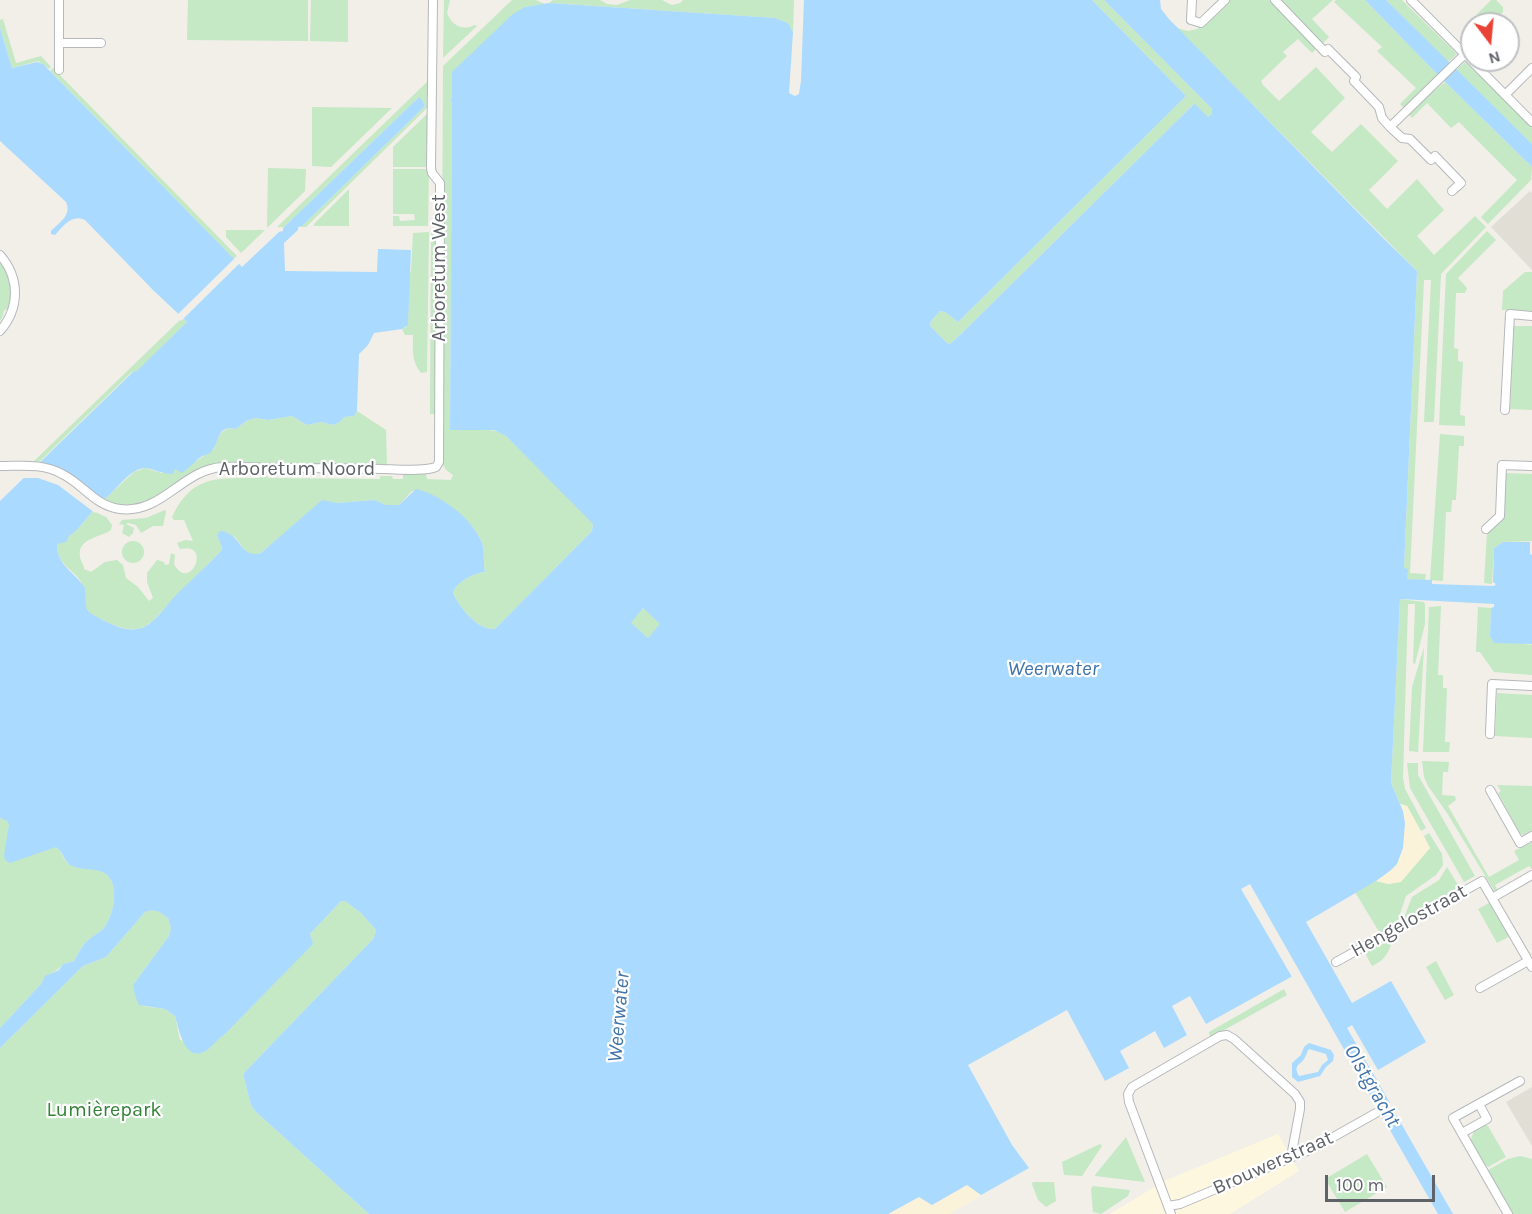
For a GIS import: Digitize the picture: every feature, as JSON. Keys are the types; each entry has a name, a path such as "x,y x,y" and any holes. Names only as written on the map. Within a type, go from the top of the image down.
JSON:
{"street":[{"path":"59,0 59,70"},
{"name":"Arboretum West","path":"433,0 431,168 440,183 439,462 436,467"},
{"path":"1192,0 1191,20 1201,23 1225,0"},
{"path":"1275,0 1325,52 1328,49 1356,78 1353,81 1379,107 1382,118 1390,127 1402,138 1410,139 1431,160 1435,156 1461,183 1452,191"},
{"path":"1411,0 1460,51"},
{"path":"59,43 100,43"},
{"path":"1390,127 1460,59"},
{"path":"1505,95 1532,68"},
{"path":"1481,72 1532,122"},
{"path":"0,255 8,266 15,288 13,308 7,323 0,332"},
{"path":"1505,410 1510,315 1532,316"},
{"name":"Arboretum Noord","path":"0,466 30,465 51,469 74,481 98,501 110,507 131,509 146,507 159,501 195,475 222,467 390,469 436,467"},
{"path":"1486,529 1500,516 1502,465 1532,466"},
{"path":"1490,734 1492,684 1532,686"},
{"path":"1490,790 1520,843 1532,836"},
{"name":"Hengelostraat","path":"1336,962 1482,880 1492,898 1532,875"},
{"path":"1480,988 1530,964 1492,898"},
{"path":"1171,1214 1128,1094 1132,1087 1220,1036 1227,1035 1234,1039 1295,1094 1300,1102 1291,1157"},
{"path":"1509,1214 1453,1118 1520,1081"},
{"path":"1462,1133 1487,1119 1479,1104"},
{"name":"Brouwerstraat","path":"1168,1206 1180,1204 1312,1149 1376,1113"}],"shaded area":[{"path":"1530,191 1532,193 1532,270 1491,227"},
{"path":"1532,1087 1532,1146 1506,1102"},
{"path":"1278,1134 1299,1171 1230,1214 1110,1214 1164,1181"}],"green space":[{"path":"188,0 308,0 308,41 187,40"},
{"path":"311,0 348,0 348,42 310,41"},
{"path":"444,0 450,0 447,13 455,24 462,27 477,26 443,58"},
{"path":"512,0 536,0 545,4 525,7 452,73 450,101 452,102 450,425 464,429 493,430 506,436 590,519 593,524 592,531 495,629 489,629 476,622 464,611 453,593 466,579 485,572 483,547 478,534 463,517 443,502 422,492 412,491 399,505 386,505 374,500 337,503 322,501 261,553 253,555 247,553 235,537 217,535 222,547 221,551 148,625 130,629 119,627 89,613 84,606 83,586 63,563 57,544 76,531 93,511 106,517 112,525 111,530 82,545 80,556 84,569 91,572 105,562 117,560 123,565 126,578 138,587 149,601 153,598 147,582 147,573 157,560 164,562 165,565 169,564 171,553 175,555 174,564 180,572 186,573 195,565 197,558 195,552 190,549 180,549 177,543 185,540 193,541 184,520 174,520 172,517 188,493 208,481 260,478 261,476 268,478 380,479 380,476 392,476 393,479 403,479 403,474 426,474 427,479 451,480 453,475 446,470 441,461 443,66"},
{"path":"553,0 600,0 607,4 617,5 630,0 662,0 672,5 683,0 794,0 793,32 788,23 775,18 549,3"},
{"path":"1092,0 1104,0 1212,109 1212,114 1208,117 1192,106 962,333 950,344 947,343 930,326 931,321 940,311 958,322 1186,96"},
{"path":"1230,0 1270,0 1317,48 1312,53 1298,39 1283,52 1287,56 1261,81 1263,85 1279,101 1316,67 1345,98 1311,132 1332,152 1361,124 1398,161 1369,190 1387,209 1417,179 1444,210 1417,236 1434,255 1475,216 1486,227 1441,274 1434,422 1424,422 1431,280 1424,280 1410,573 1426,574 1425,580 1407,579 1404,569 1417,271 1177,28 1188,31 1197,29"},
{"path":"1278,0 1333,0 1312,19 1329,37 1321,45"},
{"path":"1336,0 1365,0 1437,74 1405,109 1400,104 1416,88 1377,51 1382,47 1334,2"},
{"path":"1386,0 1402,0 1457,54 1448,62"},
{"path":"1491,0 1496,0 1503,7 1503,12 1479,12"},
{"path":"3,19 16,63 41,56 51,67 49,69 38,61 12,68 0,28 0,20"},
{"path":"1460,66 1460,72 1475,72 1532,127 1532,144 1456,70"},
{"path":"53,68 237,256 234,259 50,71"},
{"path":"429,80 429,106 306,227 298,227 302,226 425,106 421,98 418,98 284,227 277,227"},
{"path":"1445,82 1532,167 1531,180 1488,224 1481,217 1517,180 1459,122 1451,128 1427,103 1412,118 1407,112"},
{"path":"312,107 392,108 331,167 312,166"},
{"path":"429,112 429,167 393,167 393,147"},
{"path":"268,168 306,169 305,191 267,228"},
{"path":"393,169 429,169 428,226 393,226 393,216 399,216 400,221 415,220 414,214 393,214"},
{"path":"349,189 349,226 314,226 314,224"},
{"path":"226,230 265,230 241,253 226,237"},
{"path":"1487,231 1496,240 1458,278 1467,288 1465,293 1456,293 1454,348 1458,349 1458,361 1463,362 1460,415 1465,416 1465,426 1439,425 1446,274"},
{"path":"429,232 427,372 421,373 414,359 413,335 405,335 402,329 408,322 413,233"},
{"path":"431,232 437,233 436,414 430,414"},
{"path":"0,259 9,277 11,295 10,309 4,310 0,321"},
{"path":"1525,272 1532,272 1532,311 1502,310 1503,291"},
{"path":"182,318 187,322 137,372 132,372 38,463 32,463"},
{"path":"1514,326 1532,326 1532,410 1510,409"},
{"path":"357,411 386,430 387,466 222,465 191,474 158,499 129,507 115,505 102,499 134,472 145,468 162,473 198,460 214,449 224,431 236,429 246,421 255,418 269,420 292,416 307,425 322,422 333,425 344,417 354,416"},
{"path":"1440,434 1464,436 1464,446 1459,446 1456,500 1452,500 1451,512 1446,512 1443,581 1430,580"},
{"path":"1504,473 1532,474 1532,541 1503,542 1494,548 1492,584 1484,583 1487,532 1500,522 1503,516"},
{"path":"165,510 163,526 153,526 141,533 136,525 128,523 126,524 134,528 133,533 129,537 122,533 124,525 119,524 122,520 146,518"},
{"path":"129,541 137,541 144,548 144,556 137,563 129,563 122,556 122,548"},
{"path":"1400,599 1424,602 1425,605 1425,624 1415,664 1413,663 1415,604 1408,604 1403,778 1405,789 1426,828 1421,831 1407,806 1400,804 1391,783"},
{"path":"1441,606 1438,675 1443,675 1443,688 1447,688 1445,742 1450,742 1449,752 1423,752 1429,607"},
{"path":"1478,607 1491,608 1490,636 1532,644 1532,675 1494,672 1480,652 1476,652"},
{"path":"643,608 661,624 648,638 630,623"},
{"path":"1424,647 1418,752 1409,751 1412,687"},
{"path":"1497,693 1532,695 1532,738 1495,736"},
{"path":"1422,761 1449,762 1448,772 1443,772 1442,795 1455,796 1456,800 1448,806 1489,877 1519,860 1514,851 1532,842 1532,869 1529,866 1495,885 1498,891 1495,892 1428,786"},
{"path":"1407,763 1418,763 1418,775 1475,876 1464,882 1410,788"},
{"path":"1497,785 1532,786 1532,833 1525,837 1520,833 1498,793 1501,791"},
{"path":"0,818 7,821 8,833 56,847 71,865 106,874 113,886 114,902 106,925 85,943 74,961 63,964 45,978 0,1028"},
{"path":"1429,833 1442,854 1443,865 1436,875 1406,896 1396,926 1381,935 1355,892 1376,881 1389,884 1430,848 1424,836"},
{"path":"1447,867 1461,890 1402,923 1412,897 1439,880"},
{"name":"Lumièrepark","path":"341,901 345,901 361,913 376,930 374,938 243,1074 251,1105 255,1111 369,1214 0,1214 0,1048 83,966 106,957 145,912 155,911 162,914 168,918 171,928 169,936 133,985 143,1006 165,1009 175,1016 180,1040 210,1048 214,1041 224,1035 312,944 310,934"},
{"path":"1491,902 1510,936 1497,943 1478,909"},
{"path":"1394,937 1381,961 1372,966 1365,953"},
{"path":"1436,961 1454,995 1445,1000 1426,967"},
{"path":"1284,989 1287,995 1210,1038 1209,1032"},
{"path":"1484,1124 1488,1126 1506,1157 1488,1167 1484,1166 1470,1141 1475,1129"},
{"path":"1126,1137 1145,1182 1095,1176 1095,1175"},
{"path":"1100,1144 1102,1146 1082,1176 1064,1175 1062,1162"},
{"path":"1367,1154 1387,1187 1345,1212 1325,1179"},
{"path":"1520,1156 1532,1159 1532,1214 1512,1214 1486,1171 1508,1159"},
{"path":"1033,1182 1054,1182 1056,1201 1046,1207 1038,1200"},
{"path":"1093,1186 1130,1190 1128,1196 1101,1214 1093,1212 1091,1189"}],"sand":[{"path":"1400,804 1407,806 1430,848 1401,882 1389,884 1376,881 1391,870 1403,811"},
{"path":"967,1185 981,1195 950,1214 888,1214 919,1196 932,1205"}],"water":[{"name":"Weerwater","path":"804,0 1092,0 1186,96 958,322 940,311 931,321 930,326 950,344 1192,106 1195,104 1208,117 1212,114 1212,109 1104,0 1160,0 1161,9 1169,19 1417,271 1404,568 1408,569 1407,579 1432,580 1432,584 1494,586 1496,584 1493,582 1494,548 1503,542 1530,542 1532,644 1494,643 1490,636 1491,608 1494,604 1400,599 1391,783 1403,811 1405,823 1403,848 1397,864 1391,870 1306,922 1352,1003 1391,981 1426,1042 1378,1070 1352,1025 1347,1028 1390,1103 1388,1104 1453,1214 1438,1214 1300,972 1206,1024 1190,996 1172,1006 1187,1035 1164,1048 1155,1031 1120,1051 1129,1068 1105,1081 1067,1010 968,1065 1012,1145 1029,1168 981,1195 967,1185 932,1205 919,1197 888,1214 369,1214 255,1111 251,1105 243,1074 374,938 376,930 361,913 345,901 341,901 310,934 313,944 207,1050 193,1053 184,1044 175,1016 165,1009 139,1005 135,995 133,985 169,936 171,928 168,918 152,910 145,912 106,957 83,966 0,1048 0,1028 41,984 45,976 59,970 63,964 74,961 85,943 106,925 112,911 114,894 111,879 106,874 98,870 70,865 56,847 10,863 5,860 9,825 7,821 0,818 0,501 187,322 85,220 72,219 55,235 51,234 51,231 66,215 66,202 0,141 0,28 12,68 37,62 43,64 242,267 279,232 283,231 283,228 418,98 421,98 425,106 284,243 285,271 377,272 378,249 411,250 408,325 402,329 374,333 368,345 359,354 357,411 354,416 344,417 333,425 322,422 307,425 292,416 269,420 255,418 246,421 236,429 224,430 210,453 201,457 182,473 175,469 173,474 145,468 135,471 103,499 66,542 57,544 63,563 85,588 87,610 121,628 132,629 141,628 156,618 221,551 222,547 217,535 220,531 233,536 248,552 261,553 322,500 337,503 374,500 386,505 399,505 416,489 435,496 455,509 471,525 482,543 485,572 466,579 453,593 470,617 489,629 495,629 592,531 593,524 506,436 494,430 450,430 452,102 450,101 452,72 513,14 525,7 549,3 775,18 788,23 793,32 789,93 795,96 799,94","holes":["643,608 660,624 648,638 631,623"]},
{"path":"1365,0 1386,0 1532,144 1532,167 1437,74"},
{"path":"1309,1043 1331,1050 1334,1055 1333,1061 1320,1076 1298,1082 1292,1077 1292,1063 1301,1055 1304,1047","holes":["1309,1049 1326,1054 1328,1060 1318,1072 1299,1076 1297,1067 1304,1060"]}],"pier":[{"path":"236,257 241,262 181,321 176,316"},
{"path":"35,462 62,469 106,501 95,513 58,485 38,478 20,478"},
{"path":"1250,884 1300,972 1292,977 1241,889"}],"water label":[{"name":"Olstgracht","path":"1372,1086"}]}
